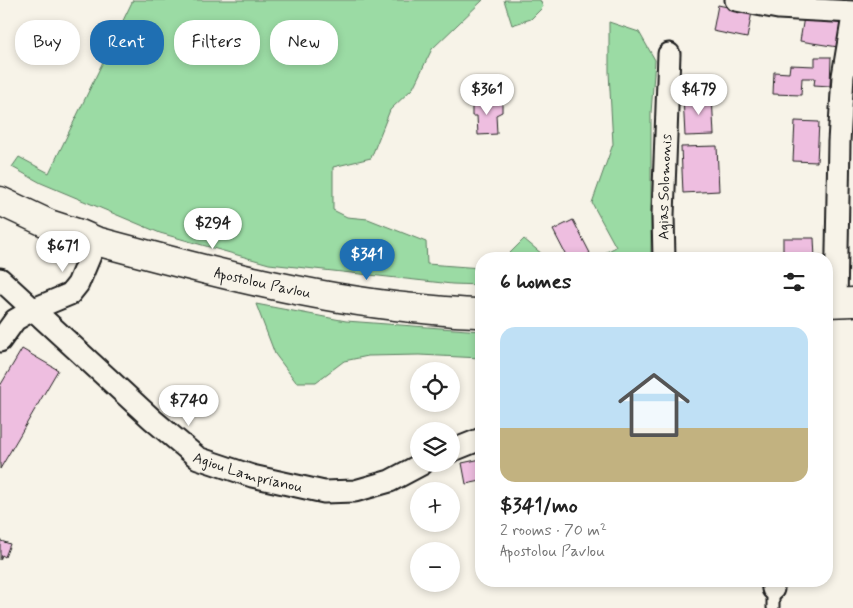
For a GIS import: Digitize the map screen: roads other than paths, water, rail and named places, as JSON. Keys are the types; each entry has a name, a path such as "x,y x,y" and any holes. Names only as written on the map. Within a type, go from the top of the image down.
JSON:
{"main road":[{"path":"0,188 65,217 88,237"},
{"name":"Apostolou Pavlou","path":"0,201 49,224 88,237 250,281 388,305 475,312"}],"street":[{"path":"736,0 778,8 853,12"},
{"path":"838,303 840,123 843,76 853,16"},
{"name":"Agias Solomonis","path":"664,252 669,54"},
{"path":"0,341 15,320 34,309 70,294 78,284 88,237"},
{"name":"Agiou Lamprianou","path":"0,279 153,420 198,458 252,476 324,492 354,491 390,481 410,470"},
{"path":"460,447 475,441"}]}
